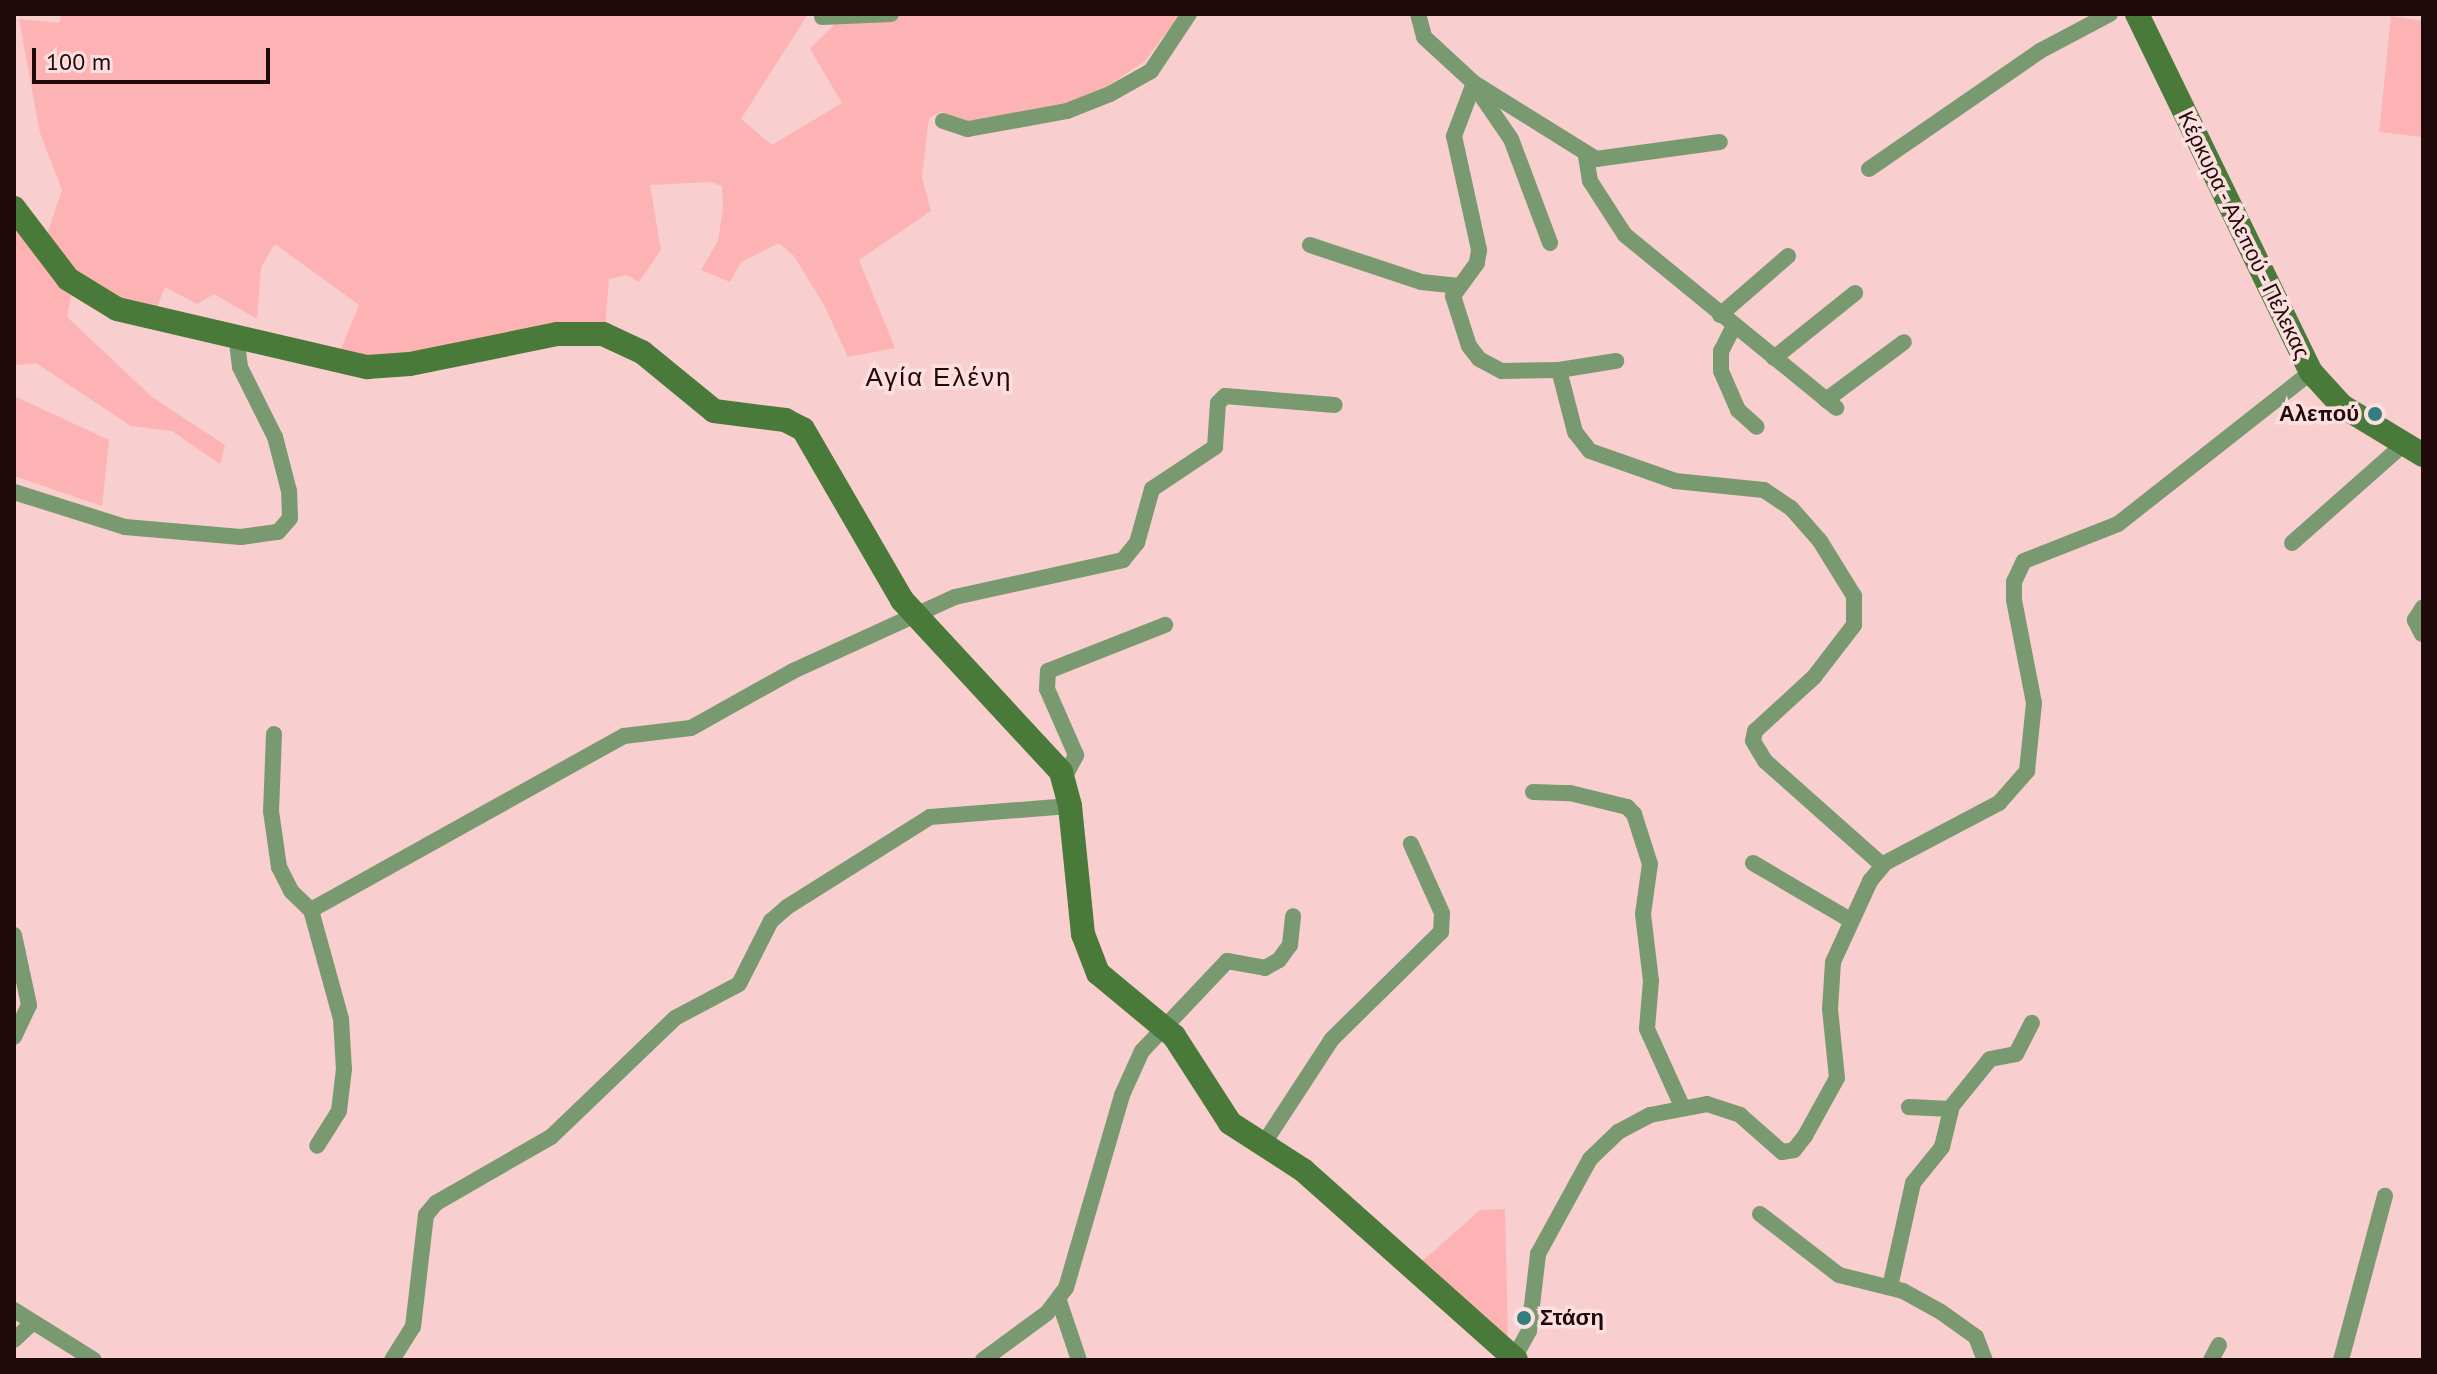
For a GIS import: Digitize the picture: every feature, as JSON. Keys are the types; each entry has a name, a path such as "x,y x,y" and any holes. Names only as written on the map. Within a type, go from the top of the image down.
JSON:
{"street":[{"path":"822,17 891,14"},
{"path":"943,121 968,129 1067,111 1110,94 1151,71 1189,14"},
{"path":"1418,14 1424,37 1474,83 1586,156 1612,159 1720,142"},
{"path":"1869,169 2040,51 2110,14"},
{"name":"Κέρκυρα - Αλεπού - Πέλεκας","path":"2137,14 2311,372 2342,406 2413,449"},
{"path":"1474,83 1511,139 1550,243"},
{"path":"1474,83 1454,136 1479,254 1457,286 1454,307 1479,359 1502,371 1559,370 1616,361"},
{"path":"1586,156 1590,181 1615,225 1831,404 1904,342"},
{"path":"14,208 59,268 87,295 129,313 236,335 333,362 378,368 557,334 594,333 621,339 714,411 785,420 808,434 875,556 915,615 1043,746 1064,778 1070,806 1081,922 1094,967 1165,1027 1225,1118 1264,1143 1340,1202 1515,1359 1529,1331 1538,1254 1590,1159 1632,1123 1682,1106 1707,1104 1740,1115 1782,1152 1800,1144 1837,1078 1831,974 1850,920 1882,865 1988,810 2015,788 2027,771 2034,703 2014,600 2014,582 2024,561 2118,524 2311,372"},
{"path":"1310,245 1403,277 1457,286"},
{"path":"1720,315 1788,256"},
{"path":"1774,358 1855,293"},
{"path":"1734,326 1721,351 1721,371 1738,410 1757,427"},
{"path":"14,492 125,527 253,537 281,529 291,509 282,462 240,367 236,335"},
{"path":"1559,370 1575,432 1590,451 1685,483 1772,494 1797,514 1839,567 1856,602 1854,625 1814,677 1755,731 1753,741 1765,761 1882,865"},
{"path":"311,910 605,744 639,733 691,728 793,671 915,615 984,588 1130,555 1152,489 1215,447 1218,403 1225,396 1335,405"},
{"path":"2292,543 2413,449"},
{"path":"2422,634 2415,620 2423,607"},
{"path":"1064,778 1076,755 1047,689 1048,671 1165,625"},
{"path":"274,734 271,811 277,861 287,886 311,910 341,1019 344,1069 339,1111 317,1146"},
{"path":"1533,792 1564,791 1621,805 1638,821 1650,864 1643,914 1651,992 1647,1029 1682,1106"},
{"path":"392,1360 413,1327 426,1215 436,1203 551,1137 675,1018 739,984 771,921 787,907 930,817 1070,806"},
{"path":"1264,1143 1332,1039 1441,932 1442,913 1411,844"},
{"path":"1753,863 1850,920"},
{"path":"983,1360 1059,1301 1127,1081 1142,1051 1227,961 1265,968 1279,960 1290,945 1293,916"},
{"path":"14,935 29,1010 14,1037"},
{"path":"1890,1287 1913,1183 1942,1147 1951,1109 1987,1061 2016,1054 2032,1023"},
{"path":"1909,1107 1951,1109"},
{"path":"2341,1360 2385,1196"},
{"path":"1760,1214 1839,1275 1917,1297 1980,1341 1985,1360"},
{"path":"1059,1301 1079,1360"},
{"path":"14,1310 94,1360"},
{"path":"14,1340 33,1322"}],"shaded area":[{"path":"62,14 808,14 741,119 772,145 842,103 810,49 834,25 826,14 1180,14 1145,61 1089,98 957,124 942,111 929,118 922,177 931,211 859,260 895,348 848,357 824,305 794,256 779,243 741,262 730,282 701,270 718,241 723,208 722,186 710,182 650,185 661,250 639,282 626,275 609,279 605,327 371,356 340,351 359,305 275,244 261,267 257,319 214,294 197,304 165,287 157,307 95,291 46,237 62,190 40,133 19,19 59,23"},
{"path":"2391,16 2423,21 2423,137 2379,132"},
{"path":"14,216 72,292 67,317 152,397 225,445 220,464 172,431 131,426 36,363 14,365"},
{"path":"14,396 109,440 102,506 14,476"},
{"path":"1505,1209 1508,1340 1418,1265 1480,1210"}],"place":[{"name":"Αλεπού","path":"2375,414"},
{"name":"Στάση","path":"1524,1318"}],"district":[{"name":"Αγία Ελένη","path":"939,377"}]}
